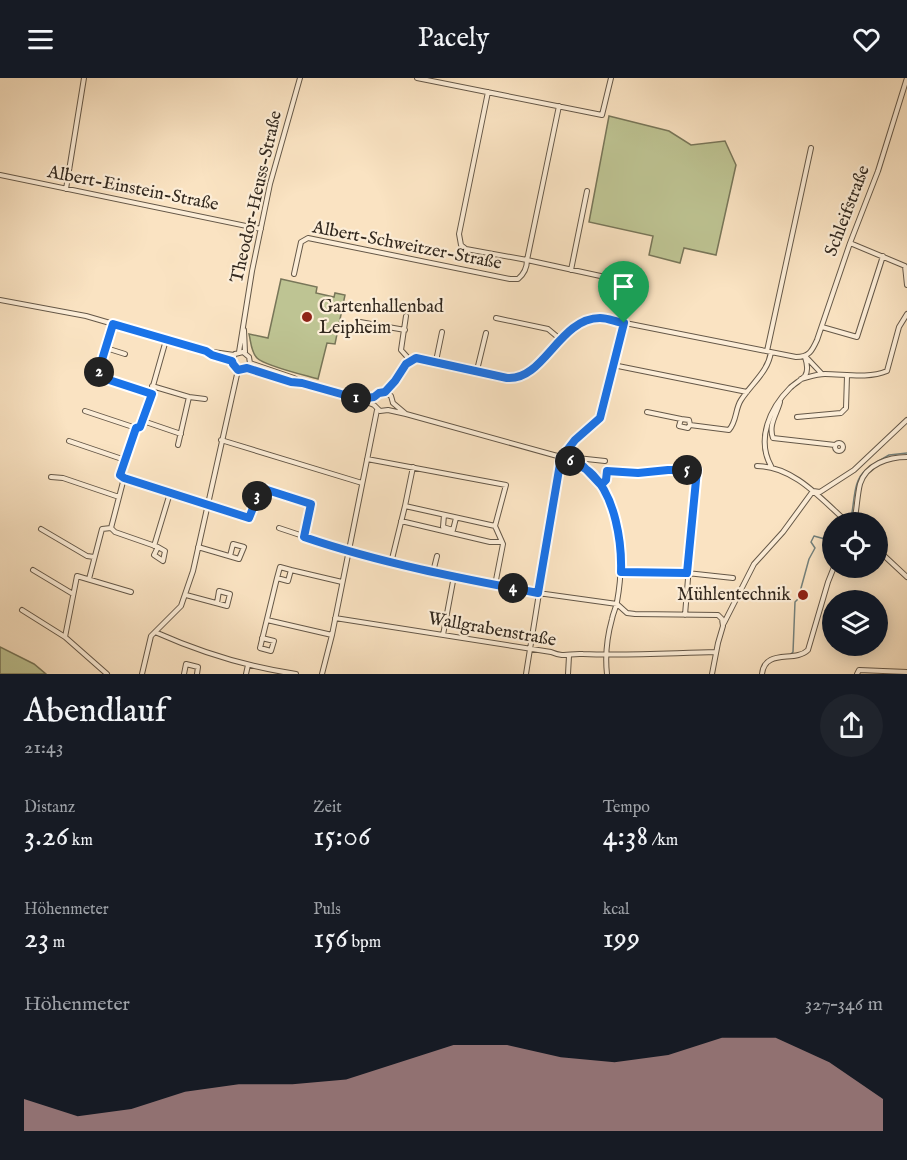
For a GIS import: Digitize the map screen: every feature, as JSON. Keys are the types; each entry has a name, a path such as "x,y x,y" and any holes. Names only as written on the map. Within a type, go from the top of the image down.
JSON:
{"street":[{"path":"66,189 84,78"},
{"name":"Theodor-Heuss-Straße","path":"239,352 270,184 300,78"},
{"path":"417,78 602,115 611,78"},
{"name":"Schleifstraße","path":"805,357 811,353 822,327 850,243 878,171 906,78"},
{"path":"488,93 459,239 466,249 527,260 559,106"},
{"path":"647,412 681,419 680,426 688,428 690,424 729,430 734,425 740,402 769,365 769,352 811,148"},
{"name":"Albert-Einstein-Straße","path":"0,175 261,229"},
{"path":"571,270 587,192"},
{"name":"Albert-Schweitzer-Straße","path":"294,274 301,242 304,238 510,279 518,279 523,275 527,267 527,260 628,282 631,289 624,323"},
{"path":"850,243 905,266 907,285"},
{"path":"822,327 857,338 883,256"},
{"path":"0,300 60,310 206,351 234,355 245,352 250,363 247,368"},
{"path":"801,379 822,374 847,376 887,371 898,327 907,314"},
{"path":"406,316 401,350 410,360"},
{"path":"496,318 548,328 560,339"},
{"path":"359,399 374,397 385,392 410,360 420,358 507,378 519,378 532,370 560,339 579,326 600,318 769,352 805,357 822,374"},
{"path":"360,322 405,330"},
{"name":"Theodor-Heuss-Straße","path":"243,323 245,352"},
{"path":"526,674 561,458 575,440 600,418 624,323"},
{"path":"113,324 97,376 152,394"},
{"path":"436,361 442,332"},
{"path":"477,370 486,333"},
{"path":"166,340 143,421 140,427 136,428 120,475 207,506 249,518 261,488 311,504 304,537"},
{"path":"106,348 125,354"},
{"path":"206,351 232,361 238,370"},
{"path":"232,361 234,355"},
{"path":"771,466 767,455 765,429 771,413 781,398 807,370 805,357"},
{"path":"250,363 302,383"},
{"path":"614,364 747,392"},
{"path":"238,370 247,368 291,382 302,383 359,399 378,409 406,414 583,466 601,485 622,550 617,604 606,655 607,674"},
{"path":"142,674 152,636 174,614 186,595 238,370"},
{"path":"797,417 841,413 846,408 847,376"},
{"path":"395,381 391,396 393,403 406,414"},
{"path":"152,386 189,397 205,399"},
{"path":"385,392 391,396"},
{"path":"178,445 189,397"},
{"path":"322,674 376,422 378,409 374,397"},
{"path":"781,398 773,420 772,438 835,445"},
{"path":"388,410 393,403"},
{"path":"85,411 136,428"},
{"path":"813,491 820,492 854,470 907,420"},
{"path":"143,421 181,434"},
{"path":"221,440 362,483"},
{"path":"69,441 125,460"},
{"path":"856,512 864,475 891,457 907,457"},
{"path":"568,460 576,458 606,461"},
{"path":"367,459 506,485 495,526 502,542 495,585"},
{"path":"758,466 771,466 802,482 836,512"},
{"path":"391,562 413,467"},
{"path":"601,485 606,480 607,471 638,473 697,470 685,615"},
{"path":"51,477 63,478 119,497"},
{"path":"111,528 124,478"},
{"path":"712,674 723,621 754,564 783,532 813,491"},
{"path":"89,579 102,529 111,528 115,532 156,547 170,493"},
{"path":"405,506 495,526"},
{"path":"444,515 443,527 453,530 456,518"},
{"path":"401,521 490,542 502,542"},
{"path":"279,528 348,552 495,585 617,604 627,613"},
{"path":"41,529 94,557"},
{"path":"198,548 230,556"},
{"path":"434,572 437,556"},
{"path":"888,559 907,577"},
{"path":"262,638 280,567 342,582"},
{"path":"33,570 74,594"},
{"path":"277,578 288,581 291,570"},
{"path":"621,572 687,573 733,578"},
{"path":"65,637 77,576 131,592"},
{"path":"443,635 454,576"},
{"path":"762,672 765,665 777,656 804,654 812,642 830,578"},
{"path":"186,595 217,603"},
{"path":"22,610 65,637 107,674"},
{"path":"613,615 627,613 722,614 731,610"},
{"path":"714,614 723,621"},
{"name":"Wallgrabenstraße","path":"335,618 569,656 574,654 716,652"},
{"path":"267,620 332,635"},
{"path":"155,632 184,645 248,664 296,674"},
{"path":"568,674 569,656"},
{"path":"184,674 186,664 198,667 196,674"},
{"path":"246,674 248,664"},
{"path":"858,672 907,672"}],"green space":[{"path":"609,116 669,131 691,145 725,141 736,165 716,255 684,248 680,263 649,255 653,236 589,222"},
{"name":"Gartenhallenbad Leipheim","path":"281,279 317,287 316,293 334,297 335,293 345,295 335,344 327,343 318,379 261,361 252,350 249,334 268,338"},
{"path":"0,647 34,664 46,674 0,674"}],"waterway":[{"path":"877,462 889,455 907,453"},
{"path":"852,512 858,480 866,470"},
{"path":"790,655 793,652 795,602 798,599 809,559 815,548 811,542 814,536 822,538"}],"place":[{"name":"Gartenhallenbad Leipheim","path":"307,317"},
{"name":"Mühlentechnik","path":"803,595"}],"route":[{"path":"624,323 600,318 579,326 560,339 532,370 519,378 507,378 416,358 406,364 385,392 374,397 359,399 247,368 238,370 232,361 206,351 113,324 97,376 152,394 143,421 140,427 136,428 125,460 120,475 124,478 249,518 261,488 311,504 304,537 348,552 392,563 538,593 561,458 583,466 601,485 606,480 607,471 638,473 697,470 687,573 621,572 622,550 607,496 601,485 592,474 583,466 568,460 561,458 575,440 600,418 624,323"}]}
